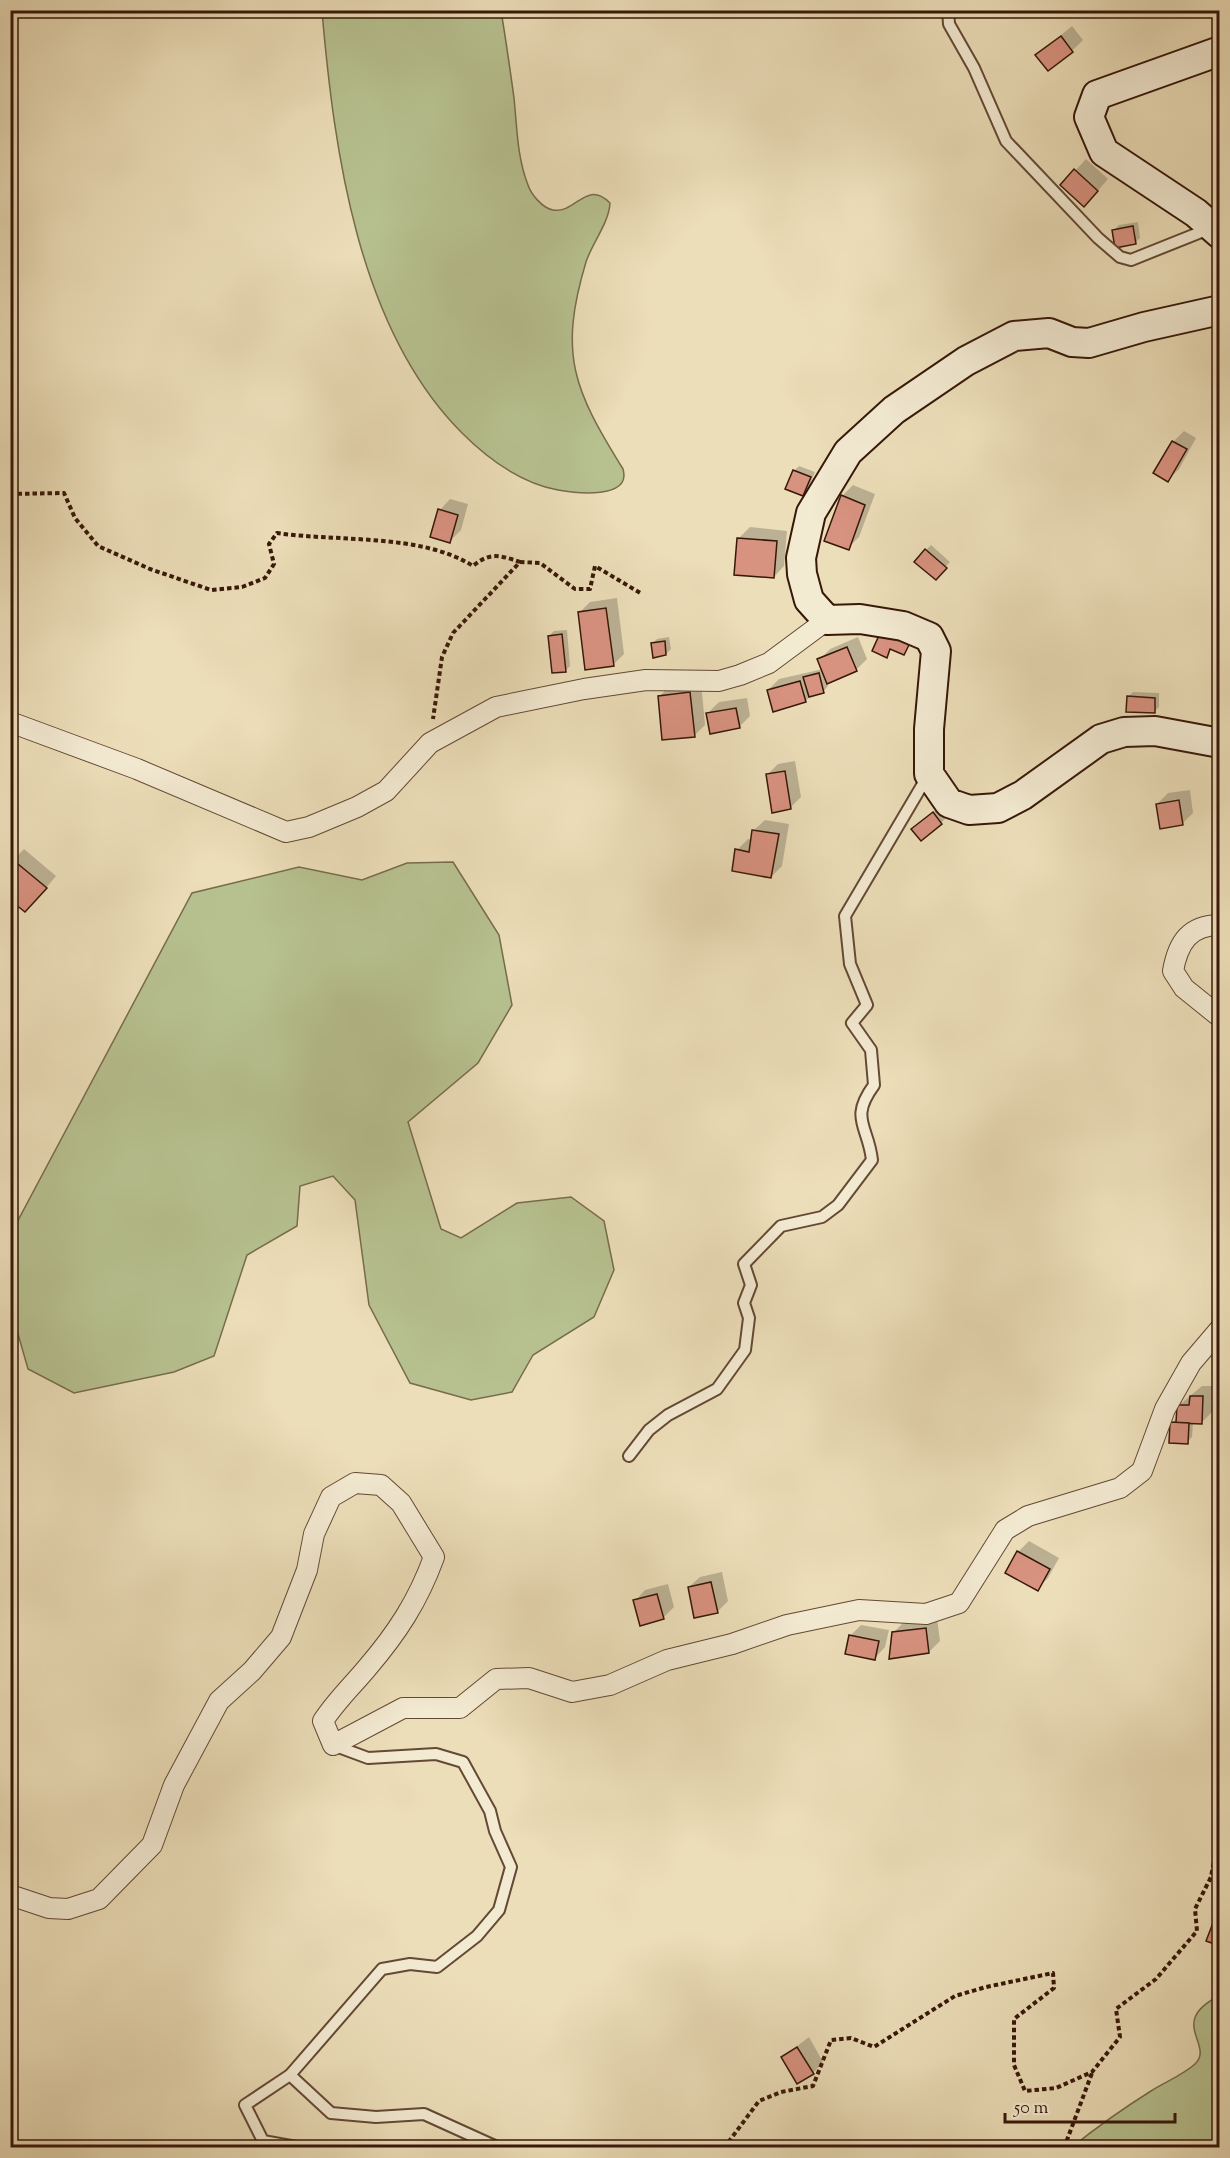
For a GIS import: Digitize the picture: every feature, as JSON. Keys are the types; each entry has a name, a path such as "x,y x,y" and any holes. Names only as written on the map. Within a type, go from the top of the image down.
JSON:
{"main road":[{"path":"1216,230 1104,152 1089,117 1097,95 1220,51"},
{"path":"1220,310 1144,327 1089,343 1072,342 1049,333 1014,336 966,361 894,410 848,453 811,513 801,558 802,574 809,600 827,620 860,619 903,626 929,638 936,651 929,729 929,774 950,803 969,810 998,808 1023,795 1101,739 1124,732 1155,731 1220,743"}],"street":[{"path":"10,722 137,769 286,832 309,827 357,807 386,791 430,743 496,707 584,689 646,680 719,681 769,663 827,620"},
{"path":"1220,925 1203,926 1184,936 1176,955 1173,971 1184,988 1220,1017"},
{"path":"10,1895 49,1908 68,1909 99,1899 152,1845 174,1785 219,1701 252,1671 281,1637 307,1570 314,1534 331,1497 355,1484 381,1485 401,1503 434,1557 421,1593 400,1626 366,1670 339,1697 323,1721 333,1745 403,1708 460,1708 496,1678 529,1678 572,1692 610,1685 667,1660 732,1644 787,1625 859,1610 926,1614 959,1603 1005,1530 1028,1516 1120,1488 1142,1471 1165,1408 1191,1363 1220,1329"}],"lane":[{"path":"948,10 949,24 974,68 1005,141 1098,238 1120,257 1131,261 1216,230"},
{"path":"629,1456 649,1430 668,1415 717,1389 745,1350 748,1318 744,1303 751,1285 744,1264 782,1226 822,1217 838,1205 872,1160 870,1141 860,1124 862,1101 874,1085 871,1050 852,1023 867,1005 850,964 845,916 929,774"},
{"path":"302,2148 263,2141 245,2105 290,2074 382,1969 410,1964 437,1967 477,1936 499,1910 512,1867 495,1831 490,1811 463,1762 436,1754 368,1758 333,1745"},
{"path":"290,2074 331,2113 376,2116 424,2114 499,2148"}],"path":[{"path":"10,494 64,493 75,518 98,546 150,569 211,590 242,587 265,578 274,564 269,544 277,533 396,543 456,555 472,566 484,557 497,554 520,562 540,562 575,589 590,589 595,566 642,594"},
{"path":"430,743 442,657 447,644 466,617 520,562"},
{"path":"1064,2148 1092,2072 1120,2037 1116,2009 1156,1979 1197,1931 1195,1909 1211,1877 1215,1855 1220,1851"},
{"path":"724,2148 759,2100 781,2092 813,2086 831,2040 851,2038 874,2047 955,1996 1034,1975 1053,1973 1054,1988 1014,2019 1014,2065 1024,2091 1056,2088 1092,2072"}],"green space":[{"path":"322,11 501,11 520,153 528,185 541,204 553,210 561,210 587,196 594,195 610,203 607,218 586,262 573,322 572,348 582,393 623,469 623,479 619,486 600,492 577,492 544,487 518,476 494,461 472,443 427,391 398,343 375,291 358,236 344,179 334,121"},
{"path":"453,862 499,935 512,1005 478,1063 408,1122 441,1229 461,1238 517,1203 571,1197 604,1221 614,1270 594,1317 533,1355 512,1392 471,1400 410,1383 369,1305 355,1200 333,1176 300,1186 297,1226 247,1255 214,1356 174,1372 74,1393 28,1369 12,1313 14,1228 192,893 299,867 362,880 407,863"},
{"path":"1219,1996 1219,2147 1072,2147 1131,2104 1195,2064 1200,2057 1194,2024 1196,2015 1204,2006"}],"building":[{"path":"1061,36 1073,52 1048,71 1035,55"},
{"path":"1074,169 1098,191 1084,207 1060,185"},
{"path":"1133,226 1136,244 1115,248 1112,230"},
{"path":"1172,441 1187,449 1168,482 1153,473"},
{"path":"793,470 811,477 803,496 785,489"},
{"path":"841,495 865,505 849,550 824,541"},
{"path":"438,509 458,515 450,543 430,537"},
{"path":"737,538 777,541 774,578 734,575"},
{"path":"925,549 947,568 936,580 914,562"},
{"path":"606,608 614,666 585,670 578,612"},
{"path":"881,631 910,643 904,655 890,649 887,658 872,651"},
{"path":"562,634 566,672 552,673 548,636"},
{"path":"665,641 666,655 653,658 651,643"},
{"path":"847,647 857,671 827,684 817,659"},
{"path":"819,673 824,693 809,697 803,677"},
{"path":"800,681 806,702 773,712 767,690"},
{"path":"690,692 695,737 662,740 658,696"},
{"path":"1127,696 1155,698 1155,713 1126,712"},
{"path":"736,708 740,728 710,734 706,713"},
{"path":"785,771 791,809 772,813 766,774"},
{"path":"1179,800 1183,825 1160,829 1156,804"},
{"path":"933,812 942,824 921,841 911,829"},
{"path":"752,830 779,834 771,878 732,871 735,849 749,852"},
{"path":"12,859 47,888 25,912 10,900"},
{"path":"1190,1396 1203,1396 1202,1424 1176,1423 1177,1405 1189,1405"},
{"path":"1170,1422 1189,1423 1188,1444 1169,1443"},
{"path":"1017,1551 1050,1569 1038,1591 1005,1573"},
{"path":"711,1582 718,1613 694,1618 688,1587"},
{"path":"657,1594 664,1619 640,1626 633,1600"},
{"path":"926,1628 929,1653 889,1659 892,1632"},
{"path":"849,1635 879,1641 875,1660 845,1654"},
{"path":"1218,1910 1220,1910 1220,1946 1206,1941"},
{"path":"797,2047 814,2074 797,2084 781,2057"}]}
